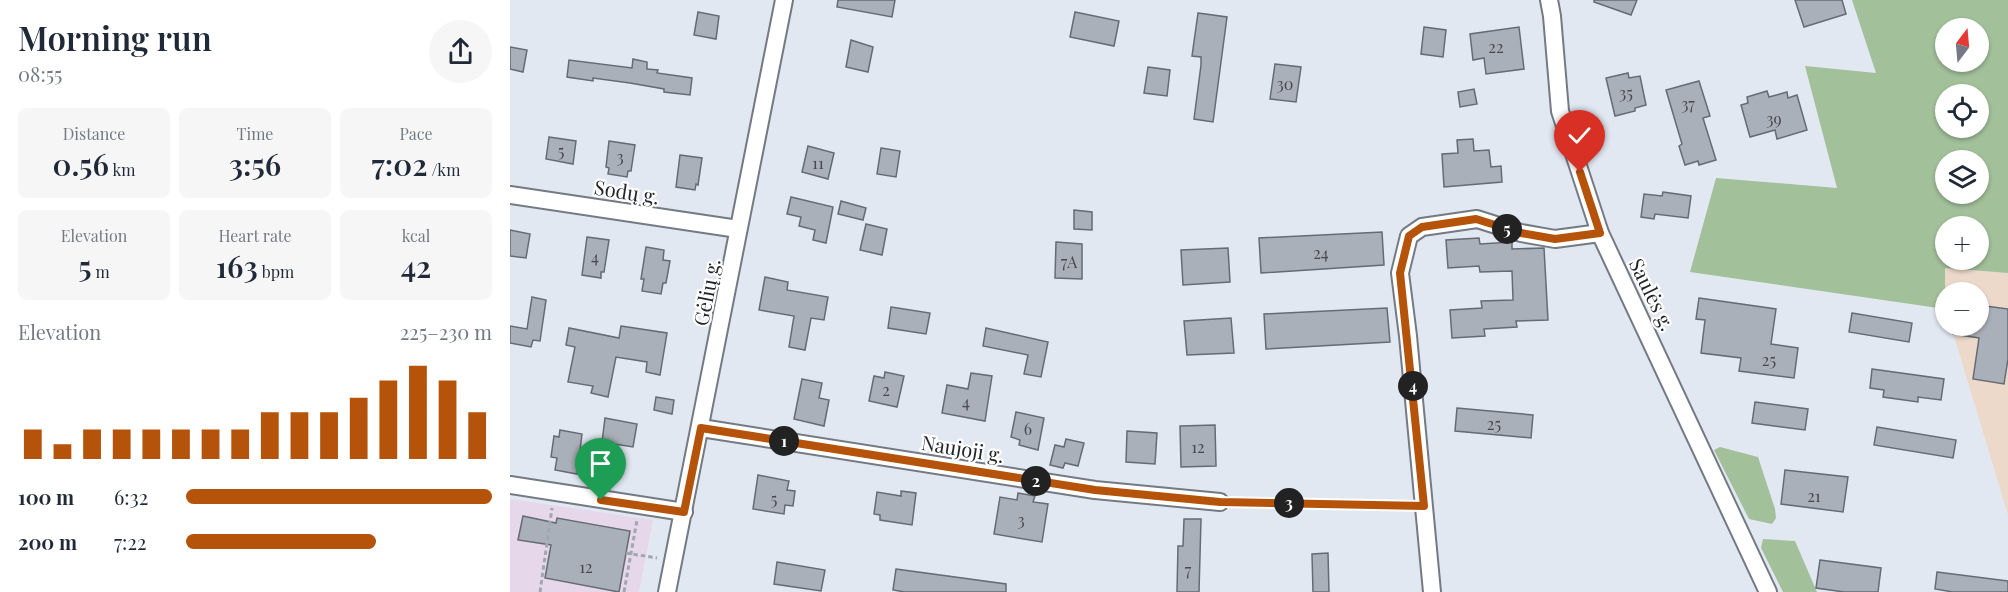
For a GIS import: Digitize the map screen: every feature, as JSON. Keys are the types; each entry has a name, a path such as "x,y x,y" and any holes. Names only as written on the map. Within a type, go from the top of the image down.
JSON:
{"street":[{"name":"Gėlių g.","path":"667,592 784,0"},
{"name":"Saulės g.","path":"1549,0 1560,111 1600,233 1768,592"},
{"name":"Sodų g.","path":"510,195 738,230"},
{"path":"1432,592 1400,273 1409,236 1422,227 1476,219 1521,233 1555,239 1600,233"},
{"name":"Naujoji g.","path":"701,428 1095,490 1220,502"},
{"path":"510,485 684,512"}],"path":[{"path":"1220,502 1424,506"},
{"path":"540,592 553,506"},
{"path":"624,592 638,518"},
{"path":"626,553 674,561"}],"shaded area":[{"path":"1945,270 2008,273 2008,515 1954,336 1989,336 1989,282 1945,282"},
{"path":"510,499 653,520 639,592 510,592"}],"green space":[{"path":"1852,0 2008,0 2008,273 1970,270 1989,270 1989,216 1935,216 1935,270 1945,270 1945,282 1935,282 1935,308 1690,272 1716,178 1837,188 1805,66 1876,73"},
{"path":"1720,447 1758,457 1775,509 1776,518 1772,524 1749,519 1714,450"},
{"path":"1763,539 1795,541 1817,592 1783,592 1761,548"}],"building":[{"path":"838,0 895,0 892,17 837,7"},
{"path":"1594,0 1637,0 1631,15 1594,2"},
{"path":"1795,0 1842,0 1846,14 1804,27"},
{"path":"698,12 719,16 716,39 694,35"},
{"path":"1075,12 1119,21 1114,46 1070,37"},
{"path":"1198,13 1227,17 1213,122 1194,119 1201,65 1201,57 1192,56"},
{"path":"1424,27 1446,30 1443,57 1421,54"},
{"path":"1519,27 1524,69 1486,74 1484,58 1473,60 1470,34"},
{"path":"851,40 873,47 868,72 846,67"},
{"path":"510,47 527,50 523,72 510,69"},
{"path":"633,59 647,62 647,69 658,70 657,73 692,78 690,95 664,92 664,89 630,83 567,77 569,60 632,68"},
{"path":"1275,64 1301,67 1296,102 1270,99"},
{"path":"1148,67 1170,70 1167,96 1144,93"},
{"path":"1628,73 1629,78 1640,76 1646,105 1635,108 1635,111 1615,116 1606,78"},
{"path":"1699,81 1710,116 1703,118 1716,160 1699,165 1698,161 1685,165 1679,146 1682,144 1666,90"},
{"path":"1474,89 1477,104 1460,107 1458,92"},
{"path":"1767,91 1769,97 1787,92 1788,98 1797,95 1807,130 1777,139 1775,130 1750,137 1741,105 1748,103 1747,97"},
{"path":"549,137 576,141 573,164 546,159"},
{"path":"1473,139 1474,151 1489,150 1491,167 1501,166 1502,182 1444,187 1442,154 1458,153 1457,140"},
{"path":"609,141 635,145 631,171 628,171 627,177 608,174 609,168 606,167"},
{"path":"808,146 834,153 828,179 802,172"},
{"path":"881,148 900,151 896,177 877,174"},
{"path":"680,155 702,158 698,185 696,184 695,190 676,187"},
{"path":"1663,192 1691,196 1688,218 1655,214 1654,219 1641,217 1644,194 1662,196"},
{"path":"791,197 833,207 826,243 813,240 815,230 799,226 801,217 787,214"},
{"path":"841,201 866,208 863,220 838,214"},
{"path":"1074,210 1092,212 1092,230 1074,229"},
{"path":"866,224 887,229 882,255 860,250"},
{"path":"510,230 530,234 526,258 510,256"},
{"path":"1382,232 1384,265 1261,273 1259,238"},
{"path":"587,237 609,240 601,278 582,275"},
{"path":"1479,238 1480,244 1512,242 1512,249 1544,248 1548,320 1516,321 1517,327 1484,329 1485,336 1452,338 1450,310 1482,308 1481,301 1513,300 1512,271 1480,272 1479,266 1448,268 1446,240"},
{"path":"1056,242 1082,244 1082,279 1055,278"},
{"path":"646,247 664,250 663,260 670,261 666,283 663,283 661,294 642,291 644,279 641,279"},
{"path":"1228,248 1230,282 1183,285 1181,250"},
{"path":"765,277 788,282 787,290 828,297 824,320 811,318 805,350 789,347 794,316 759,310"},
{"path":"532,297 546,300 540,341 533,340 531,347 510,343 510,326 527,329"},
{"path":"1699,298 1776,309 1771,344 1798,348 1794,378 1739,371 1741,358 1701,353 1705,320 1696,319"},
{"path":"1989,306 2008,309 2008,359 2004,384 1973,379 1979,338 1966,336 1989,336"},
{"path":"891,307 930,313 926,334 888,328"},
{"path":"1387,308 1390,342 1266,349 1264,314"},
{"path":"1852,313 1912,323 1909,342 1849,332"},
{"path":"1231,318 1234,353 1187,355 1184,321"},
{"path":"621,326 667,333 660,375 646,372 647,362 616,357 608,397 591,393 593,386 568,382 575,347 566,345 569,328 619,338"},
{"path":"986,328 1048,342 1041,377 1024,374 1028,355 983,346"},
{"path":"1872,369 1944,379 1941,400 1918,397 1918,402 1883,397 1884,390 1870,388"},
{"path":"885,372 904,376 897,407 869,401 874,376 884,378"},
{"path":"971,373 992,376 985,421 942,413 947,385 968,389"},
{"path":"802,379 822,383 819,398 829,400 824,426 794,419"},
{"path":"656,397 674,400 672,414 654,410"},
{"path":"1755,402 1808,409 1805,430 1752,423"},
{"path":"1457,408 1533,415 1531,438 1455,431"},
{"path":"1016,412 1044,418 1038,450 1019,445 1020,440 1011,437"},
{"path":"605,418 637,424 633,447 602,442"},
{"path":"1215,425 1216,466 1181,467 1180,426"},
{"path":"1877,427 1956,440 1953,458 1874,445"},
{"path":"560,430 582,434 577,474 555,470 557,458 551,457 554,436 559,437"},
{"path":"1127,431 1157,433 1155,464 1126,462"},
{"path":"1066,439 1084,443 1078,466 1065,463 1063,468 1050,465 1055,445 1064,447"},
{"path":"1785,470 1848,477 1843,512 1781,504"},
{"path":"758,475 789,481 787,490 795,491 793,506 785,505 784,514 753,509"},
{"path":"901,491 916,493 912,525 880,520 880,515 874,514 877,492 901,496"},
{"path":"1018,493 1035,496 1033,502 1048,504 1042,542 994,534 1000,497 1017,500"},
{"path":"523,516 556,523 557,518 630,531 619,592 545,578 551,545 518,540"},
{"path":"1184,519 1201,519 1199,592 1177,592 1178,546 1183,546"},
{"path":"1328,553 1329,592 1313,592 1312,554"},
{"path":"1820,560 1881,568 1878,592 1844,592 1816,588"},
{"path":"777,562 825,570 821,591 774,584"},
{"path":"896,569 1006,584 1006,592 893,590"},
{"path":"1937,572 2008,581 2008,592 1953,592 1935,589"}],"route":[{"path":"601,500 684,512 701,428 1095,490 1220,502 1424,506 1400,273 1409,236 1422,227 1476,219 1521,233 1555,239 1600,233 1580,172"}]}
